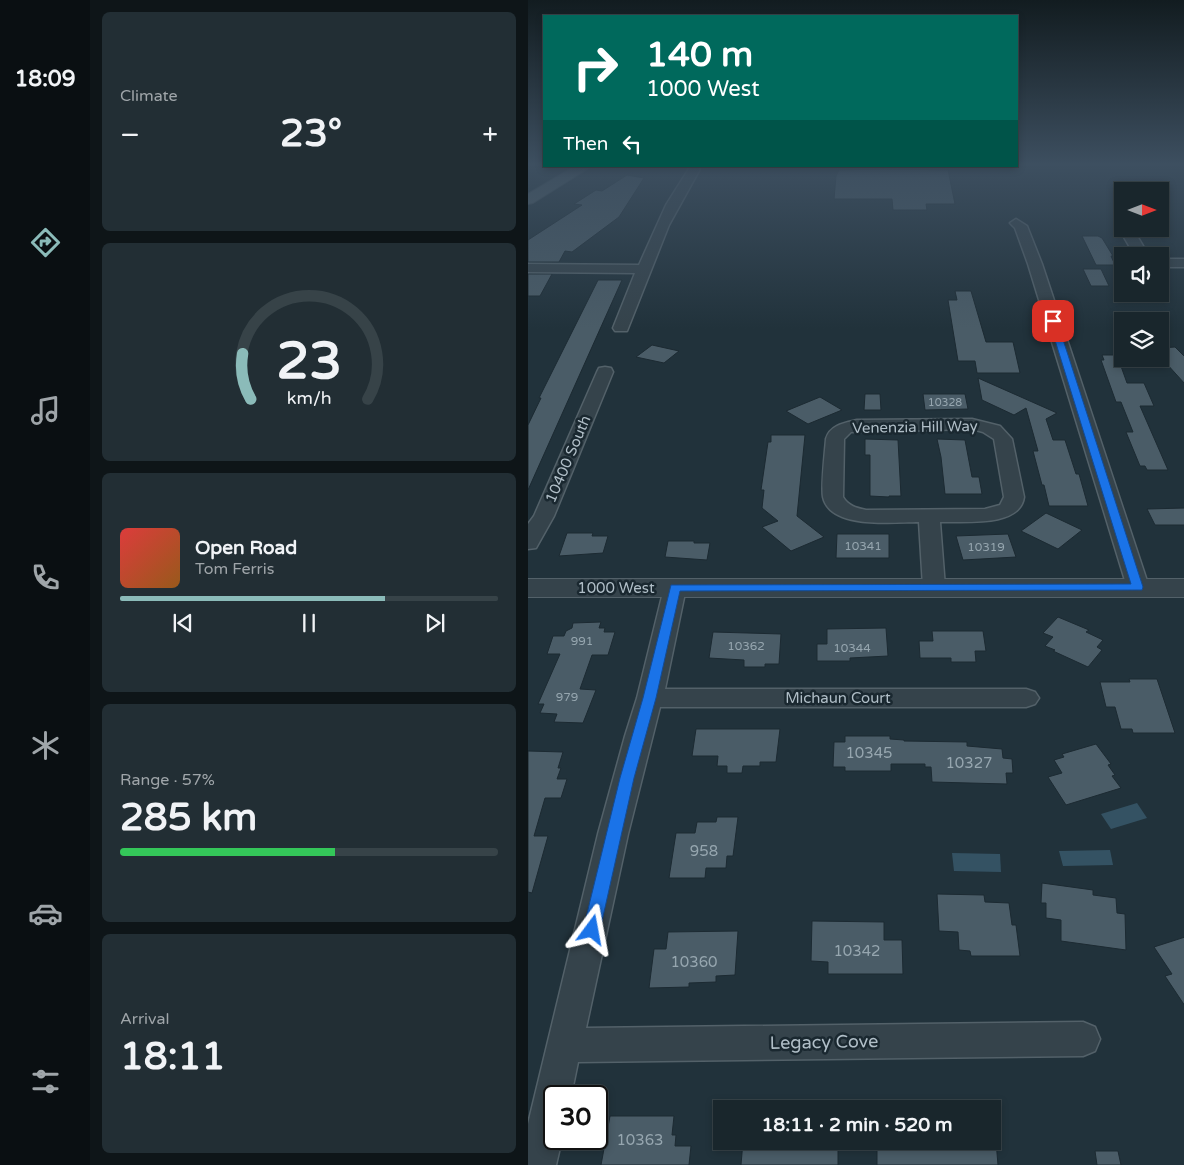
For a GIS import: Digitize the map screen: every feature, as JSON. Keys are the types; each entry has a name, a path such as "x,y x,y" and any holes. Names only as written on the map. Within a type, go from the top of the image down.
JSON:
{"street":[{"path":"621,328 667,219"},
{"path":"1016,222 1021,226 1034,264 1138,587"},
{"path":"1169,263 1184,263"},
{"path":"528,268 645,268"},
{"name":"10400 South","path":"528,543 544,516 605,372"},
{"name":"Venenzia Hill Way","path":"972,424 991,428 1000,435 1003,439 1014,498 1012,506 995,514 985,516 921,516 857,515 835,504 833,497 835,439 840,431 850,426 863,425 972,424"},
{"path":"921,516 926,587"},
{"name":"1000 West","path":"528,588 1184,588"},
{"path":"537,1165 618,815 638,736 650,698 675,588"},
{"name":"Michaun Court","path":"650,698 1026,698"},
{"name":"Legacy Cove","path":"565,1046 1083,1039"}],"water":[{"path":"1137,803 1147,818 1111,829 1101,814"},
{"path":"1110,850 1113,865 1063,866 1059,851"},
{"path":"952,853 1000,854 1001,872 954,871"}],"building":[{"path":"560,219 616,219 572,252 565,251 559,262 528,262 528,240"},
{"path":"1082,236 1098,236 1102,238 1113,256 1111,256 1114,265 1096,265"},
{"path":"1083,269 1101,269 1109,286 1091,286"},
{"path":"528,274 552,274 540,296 528,296"},
{"path":"598,280 622,280 528,490 528,425 541,398 539,398"},
{"path":"955,291 971,291 986,342 1013,342 1020,373 977,373 975,361 958,361 948,300 957,300"},
{"path":"652,345 679,351 664,363 636,357"},
{"path":"1169,347 1175,347 1185,357 1185,384 1169,366"},
{"path":"1102,355 1114,355 1114,367 1121,367 1127,383 1144,383 1154,406 1140,406 1168,470 1147,470 1145,466 1140,466 1126,432 1133,432 1121,402 1116,402 1101,360 1104,360"},
{"path":"978,378 1057,413 1046,419 1053,440 1065,440 1076,474 1079,474 1088,506 1049,506 1033,451 1038,451 1026,408 1014,415 982,400"},
{"path":"865,394 880,394 881,410 864,410"},
{"path":"923,394 965,394 968,409 925,410"},
{"path":"820,397 842,410 808,424 786,411"},
{"path":"771,435 805,435 797,516 824,537 791,551 762,527 778,521 762,508 764,490 761,490 768,442 771,442"},
{"path":"865,439 898,440 901,496 870,496 870,455 865,455"},
{"path":"937,439 965,440 972,477 979,477 982,494 945,494"},
{"path":"1185,508 1185,525 1155,525 1147,509"},
{"path":"1046,513 1082,530 1058,549 1021,531"},
{"path":"567,533 593,533 592,536 608,536 603,553 559,556"},
{"path":"837,534 889,534 889,558 836,558"},
{"path":"1008,534 1016,557 963,560 956,536"},
{"path":"668,541 710,543 707,560 665,557"},
{"path":"1058,617 1089,630 1086,632 1103,640 1097,647 1102,650 1088,667 1045,646 1053,637 1043,633"},
{"path":"601,622 599,628 605,628 604,632 615,632 608,655 592,655 580,689 596,690 583,723 554,722 557,714 540,713 544,704 538,704 560,654 547,654 553,636 564,636 566,631 572,628 573,623"},
{"path":"886,628 888,656 850,658 850,661 817,661 817,644 827,644 827,629"},
{"path":"932,631 983,631 986,651 975,651 976,662 951,662 951,658 920,658 919,641 933,641"},
{"path":"713,632 781,634 779,664 765,664 765,667 744,667 744,660 709,658"},
{"path":"1129,679 1157,679 1175,733 1133,733 1132,729 1121,729 1115,707 1106,707 1100,682 1130,682"},
{"path":"696,729 780,729 776,762 760,762 760,766 743,766 742,773 727,773 727,766 717,766 718,756 692,756"},
{"path":"845,736 890,736 890,739 904,741 967,742 967,746 1002,749 1003,758 1012,759 1013,773 1006,773 1007,784 932,782 931,767 925,767 925,764 891,764 891,771 845,771 845,767 833,767 834,742 845,742"},
{"path":"1096,744 1111,764 1108,765 1115,775 1112,776 1121,788 1066,805 1048,777 1062,773 1054,760 1064,757 1062,754"},
{"path":"528,751 563,752 558,768 561,768 557,779 567,779 561,798 545,798 534,836 548,836 532,893 528,892"},
{"path":"717,817 738,817 733,856 727,856 726,868 706,868 705,878 669,878 676,833 695,833 697,822 716,822"},
{"path":"1042,883 1093,890 1093,895 1116,898 1117,913 1125,914 1126,950 1061,941 1061,920 1046,918 1046,903 1041,903"},
{"path":"937,894 984,895 985,902 1009,903 1012,925 1016,925 1020,956 971,956 970,951 959,950 958,932 939,931"},
{"path":"812,921 884,922 884,940 902,940 903,974 828,974 828,962 811,961"},
{"path":"738,931 735,975 716,976 716,982 689,983 689,987 649,988 654,949 666,949 668,932"},
{"path":"1185,937 1185,1006 1165,976 1172,974 1154,947"},
{"path":"610,1116 674,1116 672,1135 676,1135 675,1146 691,1146 689,1165 601,1165 604,1150 608,1150"},
{"path":"742,1150 838,1150 838,1165 741,1165"},
{"path":"877,1150 997,1150 998,1165 877,1165"},
{"path":"1095,1151 1118,1151 1121,1165 1097,1165"}],"route":[{"path":"592,930 627,778 650,698 675,588 1138,587 1053,321"}]}
